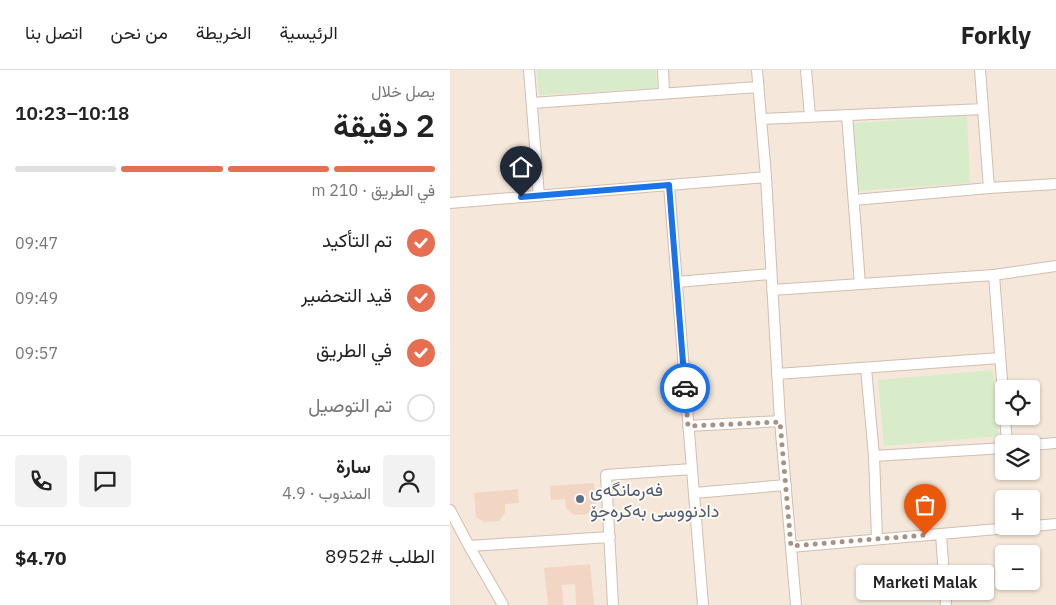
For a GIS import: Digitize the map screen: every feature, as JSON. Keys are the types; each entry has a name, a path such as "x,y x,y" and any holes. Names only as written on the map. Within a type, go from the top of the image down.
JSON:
{"street":[{"path":"529,70 539,196"},
{"path":"663,70 664,93"},
{"path":"757,70 766,177 780,422 796,605"},
{"path":"806,70 810,116"},
{"path":"980,70 989,188"},
{"path":"532,103 758,87"},
{"path":"761,119 983,109"},
{"path":"847,115 860,284"},
{"path":"450,203 766,177"},
{"path":"854,200 1056,184"},
{"path":"669,185 703,605"},
{"path":"772,290 994,275 1056,266"},
{"path":"677,282 771,274"},
{"path":"994,275 1002,380"},
{"path":"777,374 1000,358"},
{"path":"866,368 874,456 877,539"},
{"path":"688,426 780,422"},
{"path":"1040,444 1056,443"},
{"path":"874,456 995,449"},
{"path":"613,605 606,475 692,470"},
{"path":"694,493 786,485"},
{"path":"450,510 503,605"},
{"path":"791,546 1056,524"},
{"path":"941,534 946,605"},
{"path":"469,546 610,537"}],"shaded area":[{"path":"450,70 1056,70 1056,605 450,605"}],"green space":[{"path":"537,70 656,70 657,88 539,95"},
{"path":"967,116 970,183 858,191 853,123"},
{"path":"993,370 995,425 998,425 999,435 884,446 878,380"}],"building":[{"name":"فەرمانگەی دادنووسی بەکرەجۆ","path":"594,483 596,507 587,514 574,515 566,508 565,499 551,500 550,486"},
{"path":"518,489 519,503 505,504 505,513 499,521 485,522 476,517 474,493"},
{"path":"590,564 594,605 576,605 575,584 562,585 563,605 548,605 544,568"}],"way so far":[{"path":"685,388 688,426 780,422 791,546 925,535"}],"place":[{"name":"فەرمانگەی دادنووسی بەکرەجۆ","path":"580,499"},
{"name":"Marketi Malak","path":"925,535"}],"route":[{"path":"521,197 669,185 685,388"}]}
